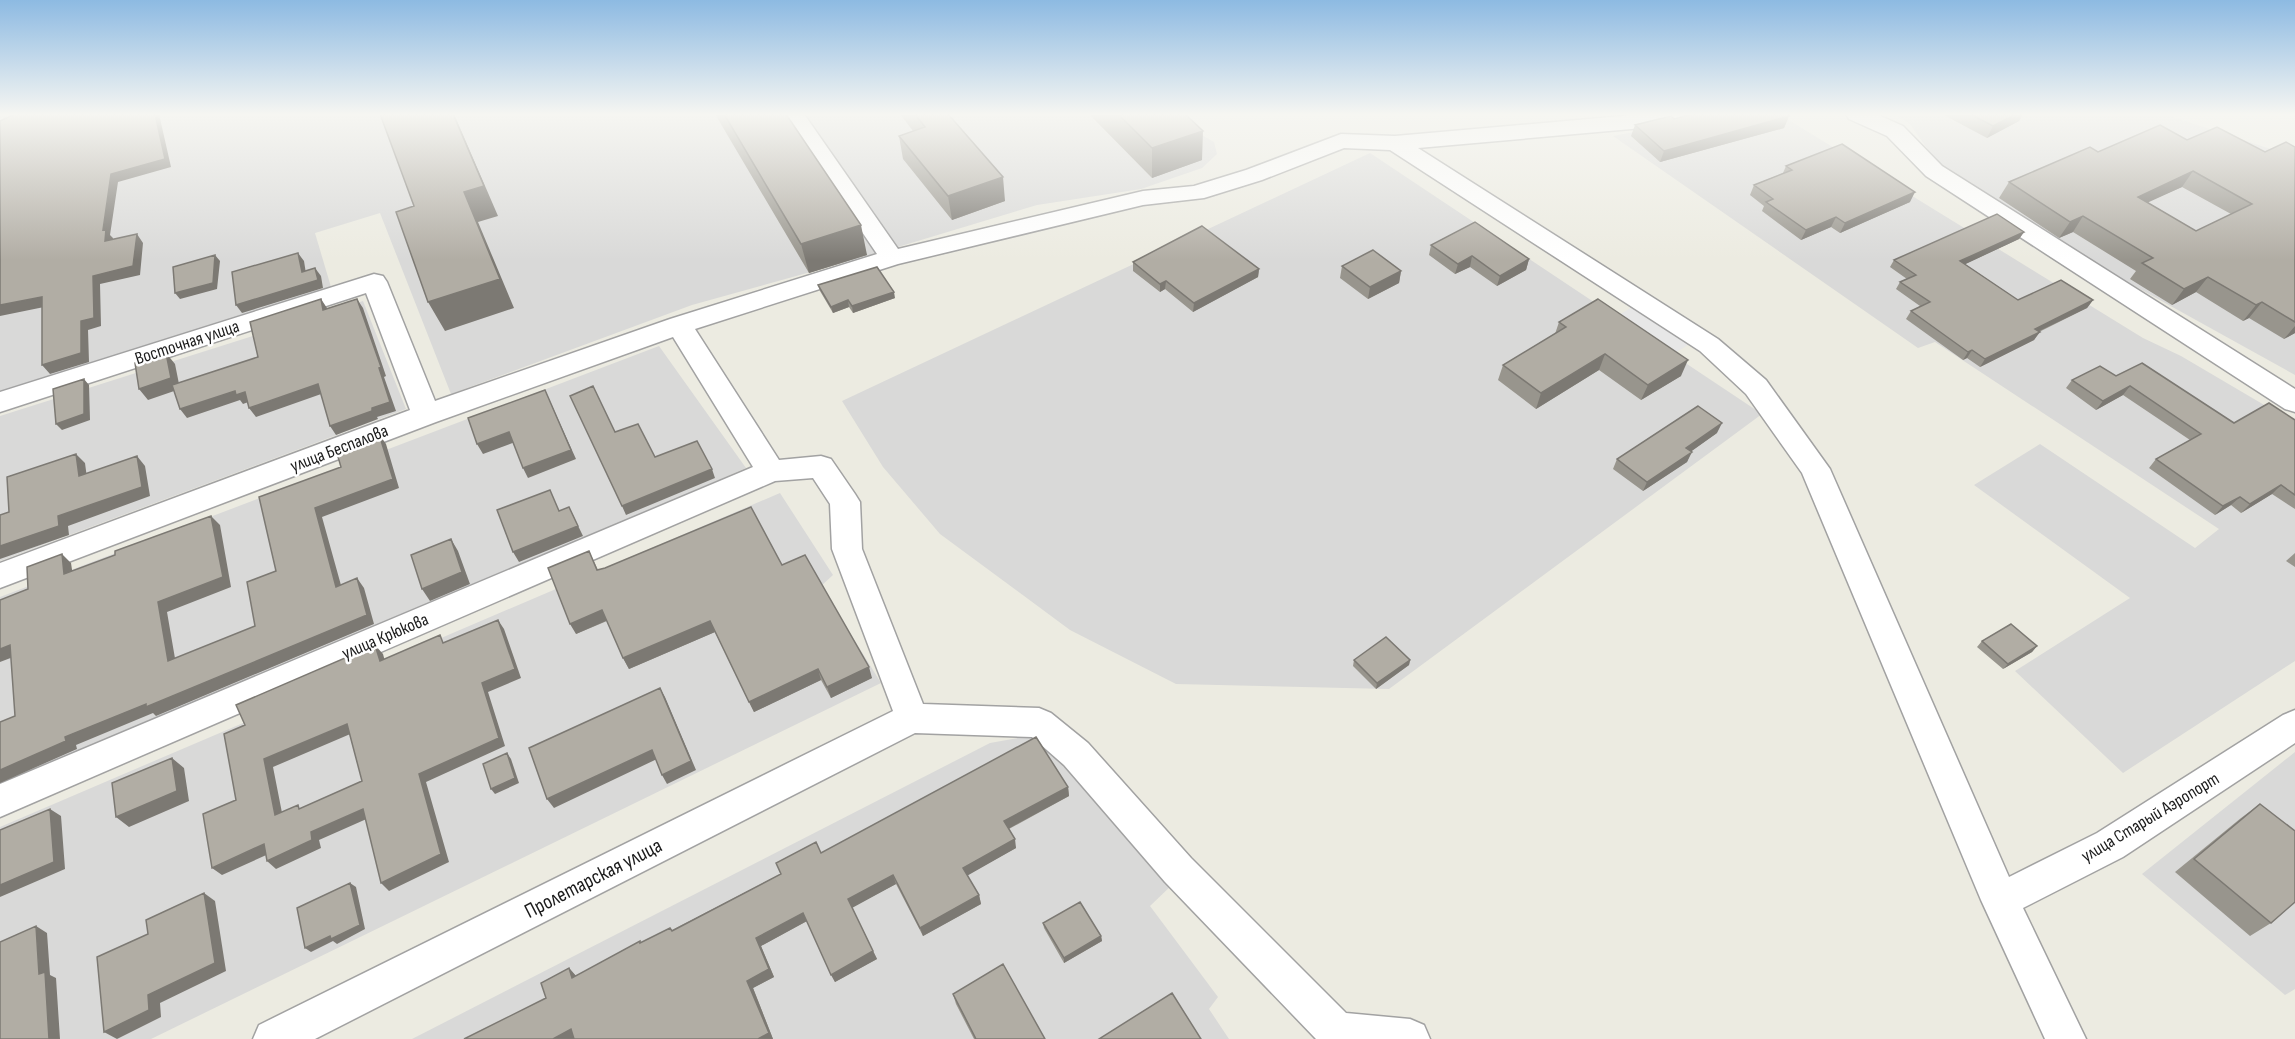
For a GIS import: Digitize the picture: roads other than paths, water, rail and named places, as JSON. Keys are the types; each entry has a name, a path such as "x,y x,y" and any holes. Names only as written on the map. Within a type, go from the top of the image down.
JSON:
{"street":[{"path":"826,162 892,258"},
{"name":"улица Беспалова","path":"0,576 426,415 679,325 892,258 1143,198 1196,193 1286,162"},
{"path":"1425,162 1709,345 1756,387 1815,469 2000,900 2066,1039"},
{"path":"1926,162 1934,171 2094,276 2295,402"},
{"name":"Восточная улица","path":"0,402 374,282 426,415"},
{"path":"679,325 771,471"},
{"name":"улица Крюкова","path":"0,801 771,471 821,467 845,502 848,549 912,718"},
{"path":"912,718 1039,723 1076,754 1178,870 1332,1036 1410,1039"},
{"name":"Пролетарская улица","path":"273,1039 912,718"},
{"name":"улица Старый Аэропорт","path":"2000,900 2110,845 2295,725"}]}
